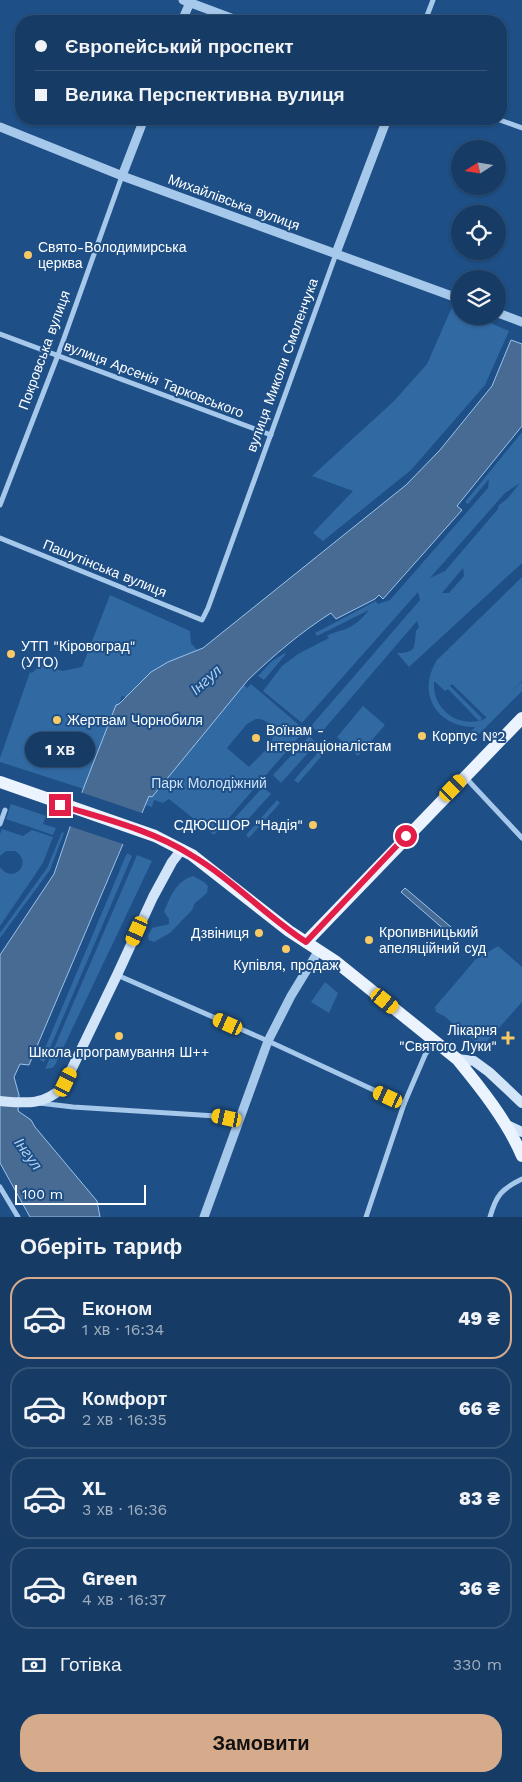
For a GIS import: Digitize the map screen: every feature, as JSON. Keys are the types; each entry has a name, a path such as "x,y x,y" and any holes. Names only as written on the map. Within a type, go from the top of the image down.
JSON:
{"main road":[{"path":"306,942 522,718"},
{"path":"0,782 60,805 155,836 182,849 204,864 289,931 319,950 457,1059 505,1124 522,1156"},
{"path":"0,1101 18,1103 44,1101 63,1087 153,897 172,862 182,849"},
{"path":"457,1059 474,1061 489,1072 522,1103"},
{"path":"505,1124 522,1132"}],"street":[{"path":"427,15 433,0"},
{"path":"184,15 188,1 224,15"},
{"path":"507,123 522,128"},
{"name":"Покровська вулиця","path":"0,505 58,355 142,125"},
{"name":"вулиця Миколи Смоленчука","path":"202,620 385,125"},
{"name":"Михайлівська вулиця","path":"0,127 122,176 451,296"},
{"path":"506,316 522,322"},
{"name":"вулиця Арсенія Тарковського","path":"0,334 271,435"},
{"name":"Пашутінська вулиця","path":"0,538 202,620"},
{"path":"465,776 521,836"},
{"path":"0,824 5,810"},
{"path":"204,1217 268,1041 291,996 319,950"},
{"path":"117,975 268,1041 404,1104"},
{"path":"366,1217 404,1104 425,1055 435,1041"},
{"path":"34,1102 73,1107 216,1116 238,1120"},
{"path":"490,1217 495,1201 508,1186 522,1179"},
{"path":"0,1187 18,1217"}],"green space":[{"path":"451,309 451,325 495,325 509,331 485,385 411,470 323,541 313,533 353,491 312,476 394,401 427,364"},
{"path":"522,432 522,563 409,667 397,653 408,652 413,648 416,631 419,627 417,621 320,734 311,726 420,600 418,592 302,723 263,691 282,666 298,654 329,638 327,636 354,625 369,610 317,636 315,633 376,601 378,604 390,600 488,488 489,479 468,504 465,502","holes":["520,483 507,499 499,505 498,509 445,571 430,578 505,493","463,568 464,576 449,593 442,593"]},
{"path":"522,577 522,681 512,691 522,682 522,691 474,739 469,734 475,727 462,726 450,721 441,715 434,706 430,696 429,685 431,673 437,660","holes":["434,681 445,691 448,689 479,721 461,721 446,713 437,699","452,684 486,717 486,718 480,721 482,718 450,686"]},
{"path":"110,595 190,631 191,643 199,652 160,668 139,683 128,698 122,696 87,790 0,762 30,672 32,673 41,664 62,671 82,667"},
{"path":"285,653 264,680 258,676 272,661"},
{"name":"Парк Молодіжний","path":"240,681 247,688 251,684 305,730 214,835 169,799 163,803 154,800 152,807 142,804","holes":["256,719 265,721 270,725 273,730 273,736 267,748 249,767 227,748 247,724"]},
{"path":"363,706 385,725 358,756 337,737"},
{"path":"309,736 317,743 281,783 273,775"},
{"path":"322,748 326,751 298,783 294,780"},
{"path":"263,787 271,794 239,829 231,822"},
{"path":"277,800 280,803 249,838 246,835"},
{"path":"11,804 46,816 43,824 56,828 53,835 6,819"},
{"path":"2,829 23,836 32,830 53,837 43,863 0,926 0,867 10,874 20,870 22,866 20,856 15,851 6,851 0,856 0,834"},
{"path":"62,832 64,833 50,870 0,938 0,933 47,868"},
{"path":"127,853 132,856 44,1062 40,1060"},
{"path":"137,855 152,861 55,1065 52,1068 45,1069"},
{"path":"193,876 208,886 207,893 195,903 192,910 170,933 154,942 149,940 148,936 152,928 169,924 169,919 164,912 171,895 182,882"},
{"path":"498,946 522,967 522,1002 482,1047 444,1016 436,1012 435,1007 475,960"},
{"path":"325,982 338,993 329,1013 311,1002"}],"water":[{"name":"Інгул","path":"511,340 522,344 522,426 457,506 462,510 383,599 379,595 375,599 336,619 331,613 298,636 248,680 152,797 149,796 142,813 123,844 29,1065 20,1064 14,1077 19,1095 18,1111 31,1120 97,1201 100,1217 30,1217 0,1163 0,955 54,874 82,792 116,705 151,672 168,662 203,648 406,485 440,450 492,386"},
{"path":"405,888 451,927 447,932 401,892"}],"pier":[{"path":"80,792 145,814 126,845 69,826"}],"place":[{"name":"Свято-Володимирська церква","path":"28,255"},
{"name":"УТП \"Кіровоград\" (УТО)","path":"11,654"},
{"name":"Жертвам Чорнобиля","path":"57,720"},
{"name":"Корпус №2","path":"422,736"},
{"name":"Воїнам - Інтернаціоналістам","path":"256,738"},
{"name":"СДЮСШОР \"Надія\"","path":"313,825"},
{"name":"Дзвіниця","path":"259,933"},
{"name":"Кропивницький апеляційний суд","path":"369,940"},
{"name":"Купівля, продаж","path":"286,949"},
{"name":"Школа програмування Ш++","path":"119,1036"},
{"name":"Лікарня \"Святого Луки\"","path":"508,1038"}],"route":[{"path":"60,805 155,836 182,849 306,942 406,836"}]}
